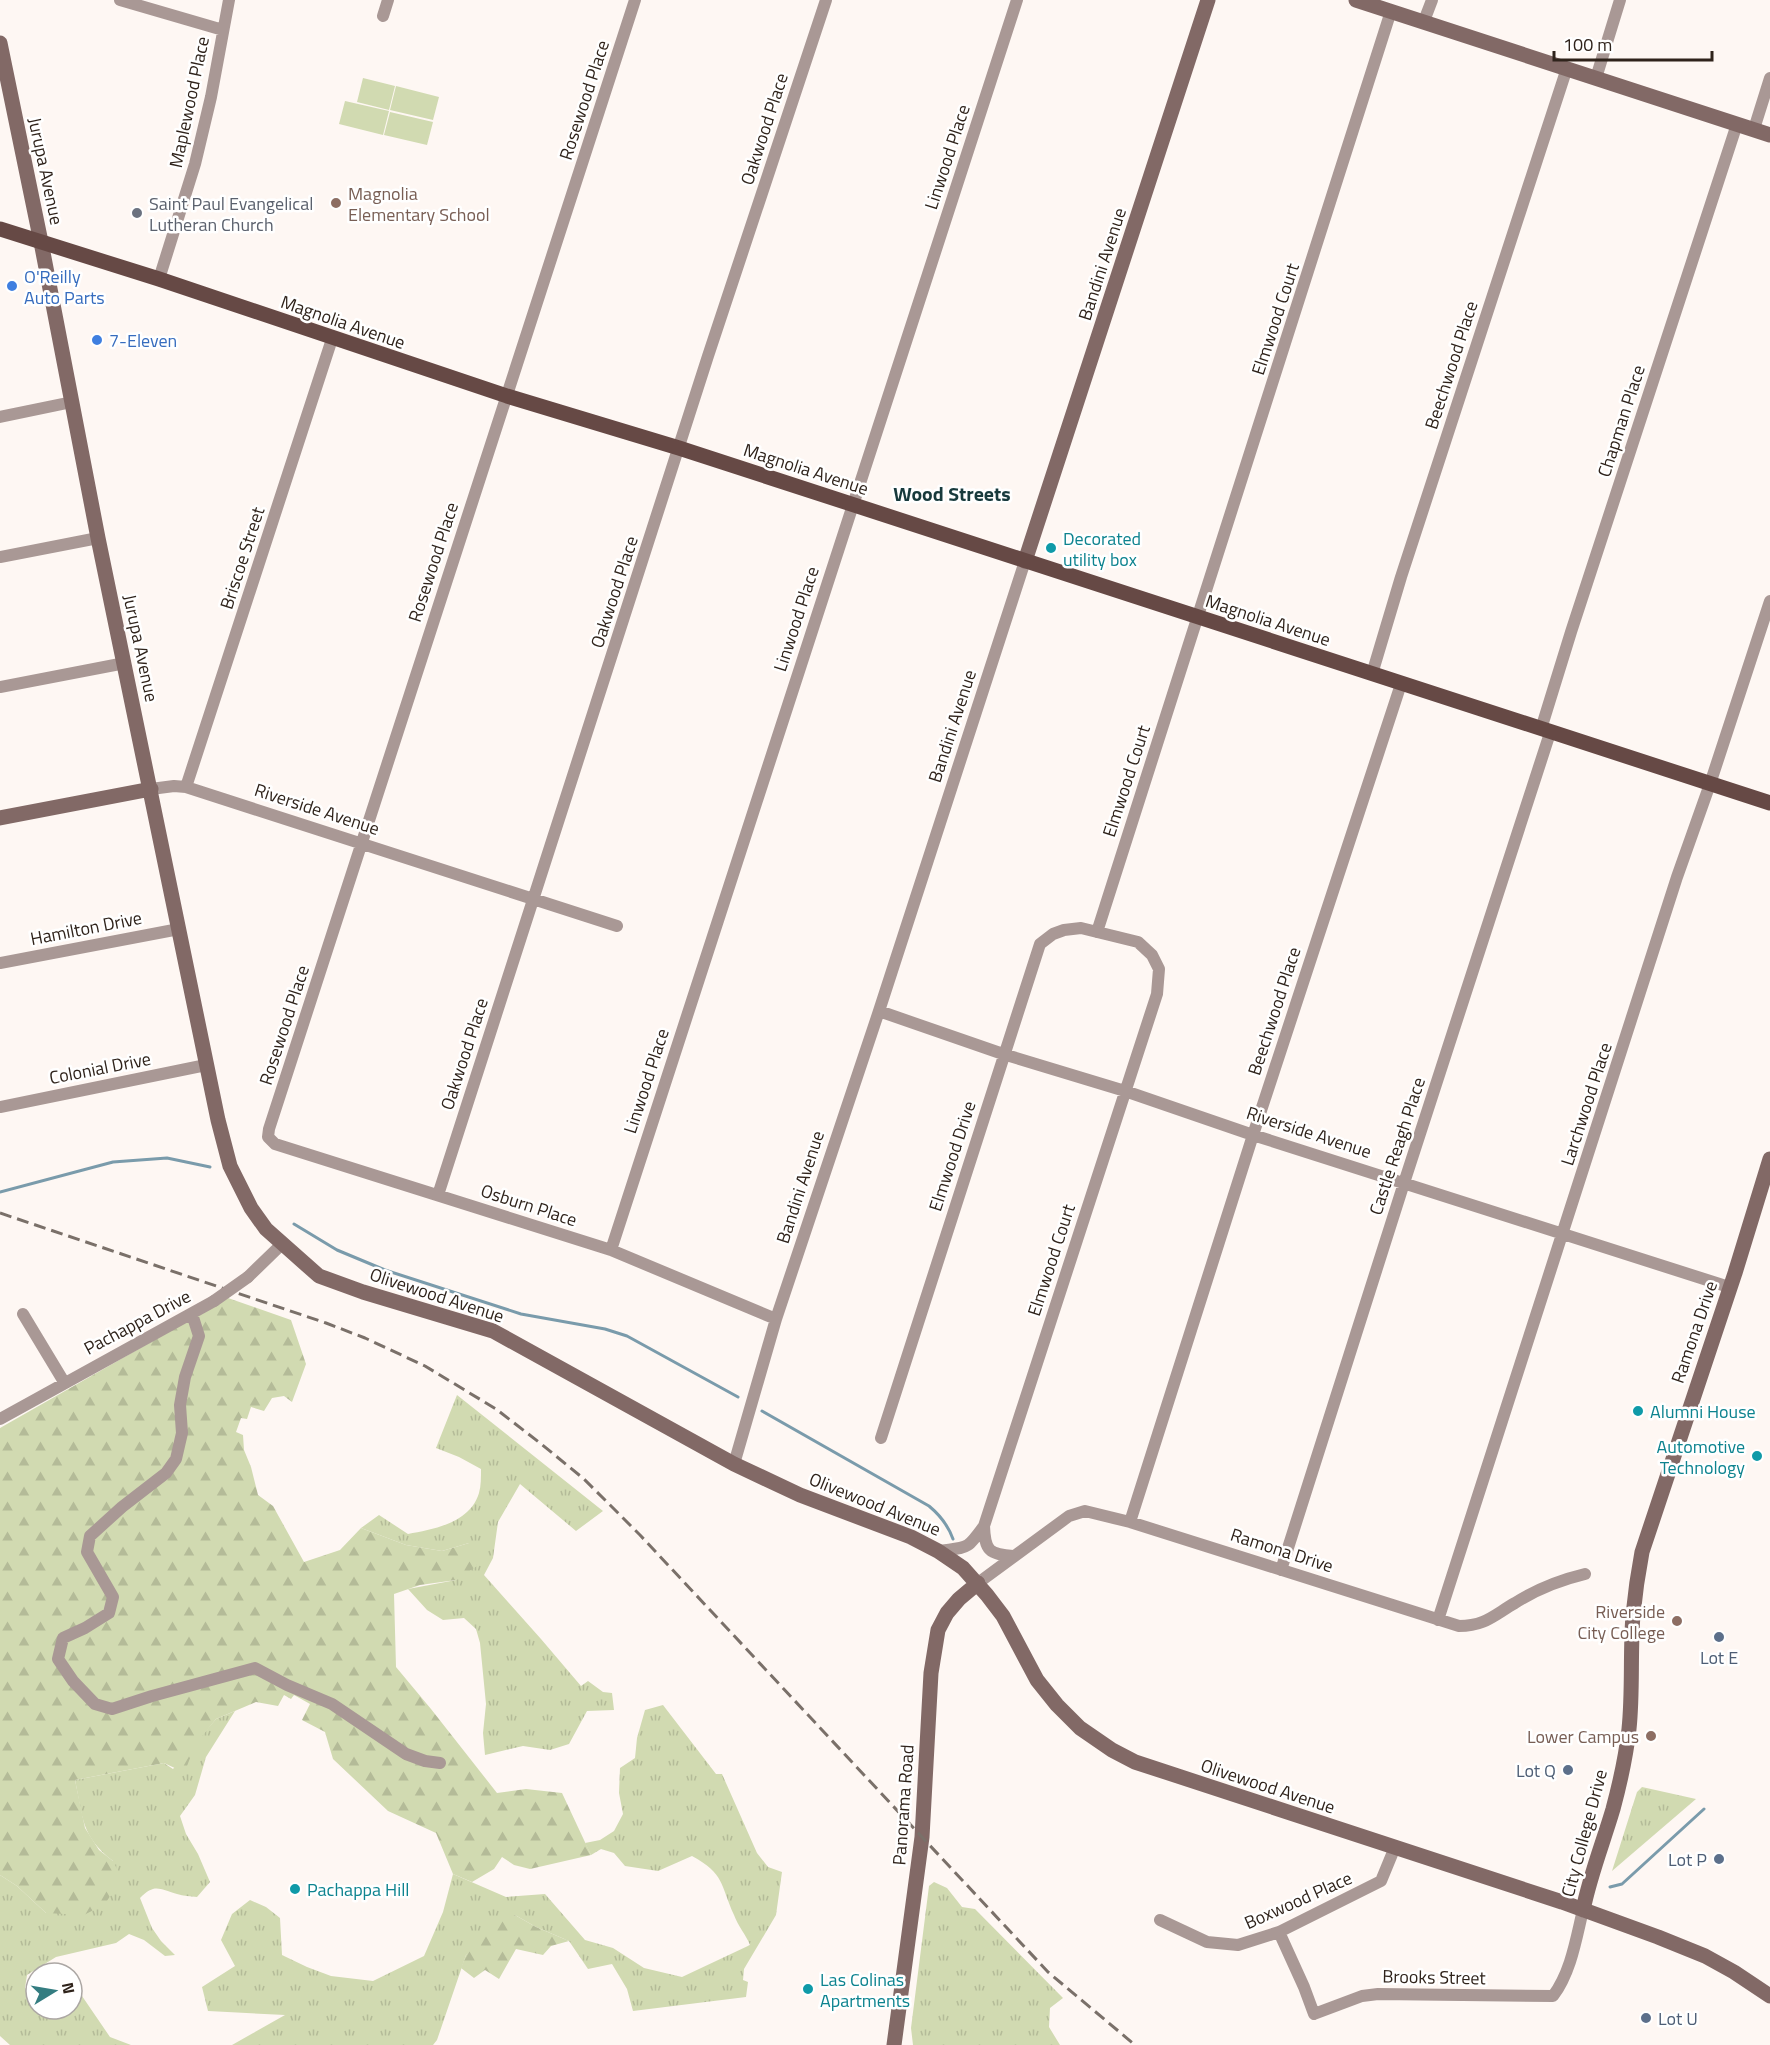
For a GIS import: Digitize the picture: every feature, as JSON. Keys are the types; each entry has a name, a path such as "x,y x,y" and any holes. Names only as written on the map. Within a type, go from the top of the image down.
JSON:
{"main road":[{"name":"Bandini Avenue","path":"1025,561 1208,0"},
{"path":"1356,0 1770,135"},
{"name":"Jurupa Avenue","path":"0,44 98,538 226,1153 236,1181 251,1208 266,1229 282,1244"},
{"name":"Magnolia Avenue","path":"0,229 159,279 507,396 679,448 1770,803"},
{"name":"Riverside Avenue","path":"0,818 150,789"},
{"name":"Ramona Drive","path":"1642,1552 1770,1159"},
{"name":"Olivewood Avenue","path":"282,1244 319,1276 363,1292 494,1331 734,1464 800,1495 911,1537 939,1551 963,1568 978,1583 1003,1616 1037,1680 1057,1705 1080,1728 1135,1762 1584,1910 1705,1956 1770,1996"},
{"name":"City College Drive","path":"1584,1910 1588,1886 1623,1770 1632,1686 1636,1580 1642,1552"},
{"name":"Panorama Road","path":"894,2045 922,1837 931,1673 938,1630 958,1599 978,1583"}],"street":[{"path":"120,0 223,30"},
{"name":"Maplewood Place","path":"159,279 195,164 211,97 229,0"},
{"path":"383,16 388,0"},
{"name":"Rosewood Place","path":"268,1137 360,844 635,0"},
{"name":"Oakwood Place","path":"438,1194 711,345 826,0"},
{"name":"Linwood Place","path":"611,1250 1017,0"},
{"path":"1424,21 1432,0"},
{"path":"1596,78 1620,0"},
{"name":"Elmwood Court","path":"984,1526 1157,994 1159,969 1152,955 1138,942 1097,932 1391,11"},
{"name":"Beechwood Place","path":"1372,674 1567,68"},
{"path":"1754,129 1770,78"},
{"name":"Chapman Place","path":"1546,731 1570,632 1737,124"},
{"name":"Briscoe Street","path":"186,787 332,339"},
{"path":"0,417 72,402"},
{"path":"0,557 98,538"},
{"name":"Bandini Avenue","path":"734,1464 776,1319 1025,561"},
{"name":"Larchwood Place","path":"1438,1620 1677,877 1770,601"},
{"path":"0,687 125,663"},
{"name":"Beechwood Place","path":"1130,1522 1253,1135 1401,684"},
{"name":"Castle Reagh Place","path":"1281,1570 1546,731"},
{"name":"Riverside Avenue","path":"150,789 186,787 617,926"},
{"name":"Elmwood Drive","path":"881,1437 1040,944 1053,934 1064,930 1081,928 1097,932"},
{"name":"Hamilton Drive","path":"0,963 179,929"},
{"name":"Riverside Avenue","path":"879,1011 1004,1054 1125,1090 1253,1135 1729,1287"},
{"name":"Colonial Drive","path":"0,1107 207,1065"},
{"name":"Osburn Place","path":"268,1137 275,1144 611,1250 776,1319"},
{"name":"Pachappa Drive","path":"0,1419 214,1301 248,1277 282,1244"},
{"path":"23,1314 64,1382"},
{"path":"192,1314 200,1336 185,1377 180,1405 182,1433 176,1459 166,1473 122,1507 90,1536 87,1552 113,1597 109,1613 86,1628 63,1638 58,1659 73,1681 95,1704 112,1709 255,1668 287,1685 332,1704 406,1754 425,1761 440,1763"},
{"name":"Ramona Drive","path":"978,1583 1069,1516 1084,1511 1130,1522 1460,1626 1474,1626 1546,1586 1585,1574"},
{"path":"939,1551 964,1548 973,1543 984,1526"},
{"path":"984,1526 990,1552 1013,1556"},
{"name":"Boxwood Place","path":"1160,1920 1207,1942 1238,1946 1279,1932 1382,1881 1395,1847"},
{"name":"Brooks Street","path":"1279,1932 1314,2014 1362,1996 1378,1994 1553,1996 1562,1984 1584,1910"}],"green space":[{"path":"363,78 395,86 389,110 357,102"},
{"path":"396,86 439,97 433,120 390,110"},
{"path":"345,101 389,111 383,135 339,124"},
{"path":"390,112 433,122 427,145 384,135"},
{"path":"228,1298 291,1320 306,1364 292,1402 284,1396 272,1398 264,1411 251,1407 247,1419 241,1418 236,1432 243,1435 244,1450 258,1495 273,1506 304,1562 340,1550 361,1528 406,1545 442,1551 469,1543 477,1566 456,1580 420,1585 394,1594 396,1667 497,1793 526,1789 562,1793 591,1855 530,1869 514,1865 502,1857 494,1869 472,1882 453,1874 436,1833 388,1811 333,1759 325,1732 302,1720 310,1704 294,1695 291,1699 284,1695 278,1706 256,1702 216,1719 195,1745 187,1766 179,1770 164,1763 75,1780 85,1828 99,1850 113,1861 119,1873 119,1882 105,1904 84,1915 46,1913 17,1886 0,1875 0,1428"},
{"path":"457,1395 603,1511 576,1531 520,1484 498,1522 493,1558 484,1575 581,1686 588,1681 603,1692 612,1693 614,1710 587,1711 569,1744 550,1750 523,1746 485,1755 483,1733 486,1704 480,1643 476,1629 464,1618 443,1620 427,1610 408,1589 456,1580 469,1543 442,1551 406,1545 361,1528 379,1515 408,1534 429,1530 459,1518 474,1503 480,1490 481,1469 436,1448"},
{"path":"663,1705 716,1774 722,1774 757,1853 768,1867 782,1872 776,1915 744,1969 743,1980 748,1982 746,1997 633,2011 627,1989 612,1964 588,1969 569,1941 515,1915 466,1955 437,2040 433,2045 232,2045 285,2015 208,2011 202,1987 235,1966 221,1940 232,1914 250,1900 266,1907 280,1918 282,1955 331,1976 373,1981 424,1956 443,1912 453,1874 506,1897 545,1894 585,1940 613,1948 644,1968 682,1977 750,1945 720,1881 711,1868 703,1862 692,1856 658,1871 625,1866 614,1853 601,1849 591,1855 585,1843 600,1840 614,1831 623,1814 619,1793 620,1768 635,1758 637,1738 645,1710"},
{"path":"235,1711 206,1757 195,1795 180,1816 186,1834 210,1882 197,1897 154,1889 140,1898 152,1928 175,1955 165,1956 144,1940 129,1934 116,1943 56,1957 50,1961 24,1961 24,2021 84,2021 84,1999 110,2037 131,2045 10,2045 0,2036 0,1875 17,1886 46,1913 113,1861 89,1834 82,1816 75,1780 164,1763 173,1769 216,1719"},
{"path":"1642,1787 1696,1799 1612,1871 1637,1792"},
{"path":"934,1882 947,1888 962,1907 975,1909 1063,1998 1050,2008 1049,2027 1060,2045 913,2045 911,2028 929,1886"},
{"path":"515,1915 569,1941 551,1946 543,1955 516,1949 499,1979 485,1970 474,1978 461,1968 466,1955 496,1918"}],"waterway":[{"path":"0,1192 113,1162 167,1158 210,1167"},
{"path":"294,1224 337,1250 385,1270 521,1314 605,1329 627,1336 738,1397"},
{"path":"762,1411 929,1506 944,1521 953,1539"},
{"path":"1610,1887 1622,1884 1704,1809"}],"railway":[{"path":"0,1213 365,1338 425,1366 496,1409 584,1479 640,1535 1048,1972 1135,2045"}],"place":[{"name":"Magnolia Elementary School","path":"336,203"},
{"name":"Saint Paul Evangelical Lutheran Church","path":"137,213"},
{"name":"O'Reilly Auto Parts","path":"12,286"},
{"name":"7-Eleven","path":"97,340"},
{"name":"Decorated utility box","path":"1051,548"},
{"name":"Alumni House","path":"1638,1411"},
{"name":"Automotive Technology","path":"1757,1456"},
{"name":"Riverside City College","path":"1677,1621"},
{"name":"Lot E","path":"1719,1637"},
{"name":"Lower Campus","path":"1651,1736"},
{"name":"Lot Q","path":"1568,1770"},
{"name":"Lot P","path":"1719,1859"},
{"name":"Pachappa Hill","path":"295,1889"},
{"name":"Las Colinas Apartments","path":"808,1989"},
{"name":"Lot U","path":"1646,2018"}],"district":[{"name":"Wood Streets","path":"952,493"}]}
